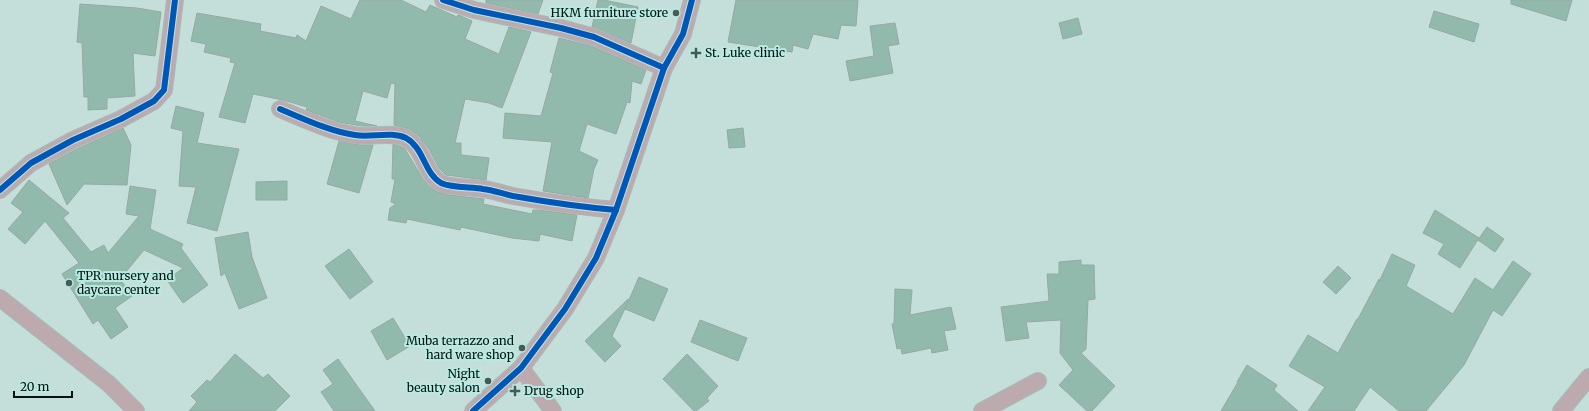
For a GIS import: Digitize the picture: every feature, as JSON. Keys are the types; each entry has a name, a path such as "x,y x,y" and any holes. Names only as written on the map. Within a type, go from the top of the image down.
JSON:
{"street":[{"path":"0,190 31,164 73,140 121,119 154,101 164,90 174,0"},
{"path":"442,0 474,10 561,28 594,37 664,68"},
{"path":"473,411 521,368 565,309 596,258 616,210 664,68 683,34 692,0"},
{"path":"280,109 309,121 354,135 391,135 405,137 416,145 431,172 441,182 461,187 484,189 510,196 574,206 616,210"},
{"path":"0,298 109,384 136,411"},
{"path":"521,368 553,411"},
{"path":"1561,411 1589,377"},
{"path":"982,411 1038,381"}],"building":[{"path":"360,0 401,0 426,12 430,5 457,17 458,15 461,16 472,21 465,39 499,54 509,27 531,32 502,108 489,103 465,99 455,143 461,143 461,155 489,158 486,180 446,175 439,168 429,149 419,136 409,129 394,125 395,84 391,83 387,98 363,91 355,121 377,126 362,126 339,122 306,110 307,107 253,94 245,123 219,117 235,63 230,62 231,58 204,52 206,44 191,41 197,13 261,24 260,31 296,38 297,35 306,41 321,6 351,19"},
{"path":"486,0 543,0 538,14 486,3"},
{"path":"598,0 638,7 631,43 592,27"},
{"path":"736,0 858,0 856,26 841,25 838,39 813,34 808,49 793,45 792,52 728,42"},
{"path":"1511,0 1572,0 1566,21 1511,4"},
{"path":"80,4 137,8 161,12 155,56 133,53 135,96 107,98 107,109 88,110 88,97 84,97 82,43 77,42"},
{"path":"1434,11 1479,24 1474,42 1429,27"},
{"path":"1078,18 1082,34 1063,39 1059,23"},
{"path":"895,23 899,44 888,46 893,73 850,81 846,61 874,56 870,26"},
{"path":"559,38 591,46 646,70 641,84 632,81 630,103 627,102 616,134 587,124 579,151 598,160 594,169 588,198 543,191 552,142 503,138 505,113 541,116 553,73 550,72"},
{"path":"176,106 204,113 197,143 239,149 217,231 187,223 196,187 179,186 183,131 171,128"},
{"path":"123,128 131,145 127,185 84,184 67,205 49,164 77,149"},
{"path":"743,128 745,147 729,148 727,130"},
{"path":"339,141 360,145 373,145 359,193 327,184"},
{"path":"393,144 405,149 423,179 429,186 438,192 449,195 484,199 483,204 532,214 533,210 538,210 577,215 572,241 540,234 539,241 512,238 461,227 460,230 407,219 406,223 388,220 390,208 396,204 391,202 395,179 392,179"},
{"path":"29,180 69,213 63,218 91,252 104,245 108,253 139,216 126,214 130,186 156,190 150,229 183,244 181,248 208,285 183,303 167,280 183,268 144,250 120,279 132,296 115,308 128,327 111,339 98,320 93,324 62,274 79,263 45,221 25,244 8,229 23,212 11,203"},
{"path":"287,181 287,200 256,200 256,182"},
{"path":"1435,210 1479,238 1460,268 1438,254 1444,244 1423,233"},
{"path":"1487,227 1504,239 1495,252 1478,240"},
{"path":"248,232 252,257 267,298 239,309 225,273 221,276 215,238"},
{"path":"349,249 373,282 350,299 325,266"},
{"path":"1392,254 1415,265 1406,286 1453,314 1475,278 1493,290 1513,261 1531,274 1502,316 1493,310 1464,365 1426,411 1399,411 1370,387 1354,411 1308,411 1325,387 1289,366 1308,335 1338,353 1379,279 1379,282"},
{"path":"1081,260 1081,265 1094,265 1095,299 1088,300 1086,349 1081,353 1115,386 1092,411 1087,411 1059,385 1073,370 1060,353 1061,320 1026,322 1029,338 1006,341 1001,307 1049,301 1047,274 1059,274 1059,262"},
{"path":"1338,266 1351,278 1336,294 1323,282"},
{"path":"639,277 668,289 654,321 625,309"},
{"path":"895,289 912,290 910,315 951,307 956,329 944,331 948,350 932,353 931,348 902,354 901,348 897,349 892,324 894,324"},
{"path":"628,299 629,300 612,336 621,346 605,362 585,341"},
{"path":"393,318 410,346 387,360 371,331"},
{"path":"700,320 747,338 738,361 691,342"},
{"path":"235,354 263,378 268,374 290,396 275,411 189,411 197,402 191,396 207,380 210,382"},
{"path":"687,354 718,386 707,398 709,401 696,411 694,411 663,379"},
{"path":"338,359 375,411 334,411 321,392 333,384 323,370"},
{"path":"1247,365 1277,385 1274,390 1298,411 1221,411"}],"cycle path":[{"path":"0,190 31,163 73,140 121,119 154,101 164,90 175,0"},
{"path":"443,0 474,10 561,28 594,37 664,68"},
{"path":"473,411 521,368 565,309 596,258 616,210 664,68 683,34 692,0"},
{"path":"280,109 336,131 361,136 394,135 406,138 417,148 435,179 445,185 478,188 513,196 616,210"}],"place":[{"name":"HKM furniture store","path":"676,13"},
{"name":"St. Luke clinic","path":"696,53"},
{"name":"TPR nursery and daycare center","path":"69,283"},
{"name":"Muba terrazzo and hard ware shop","path":"522,348"},
{"name":"Night beauty salon","path":"488,381"},
{"name":"Drug shop","path":"515,391"}]}
